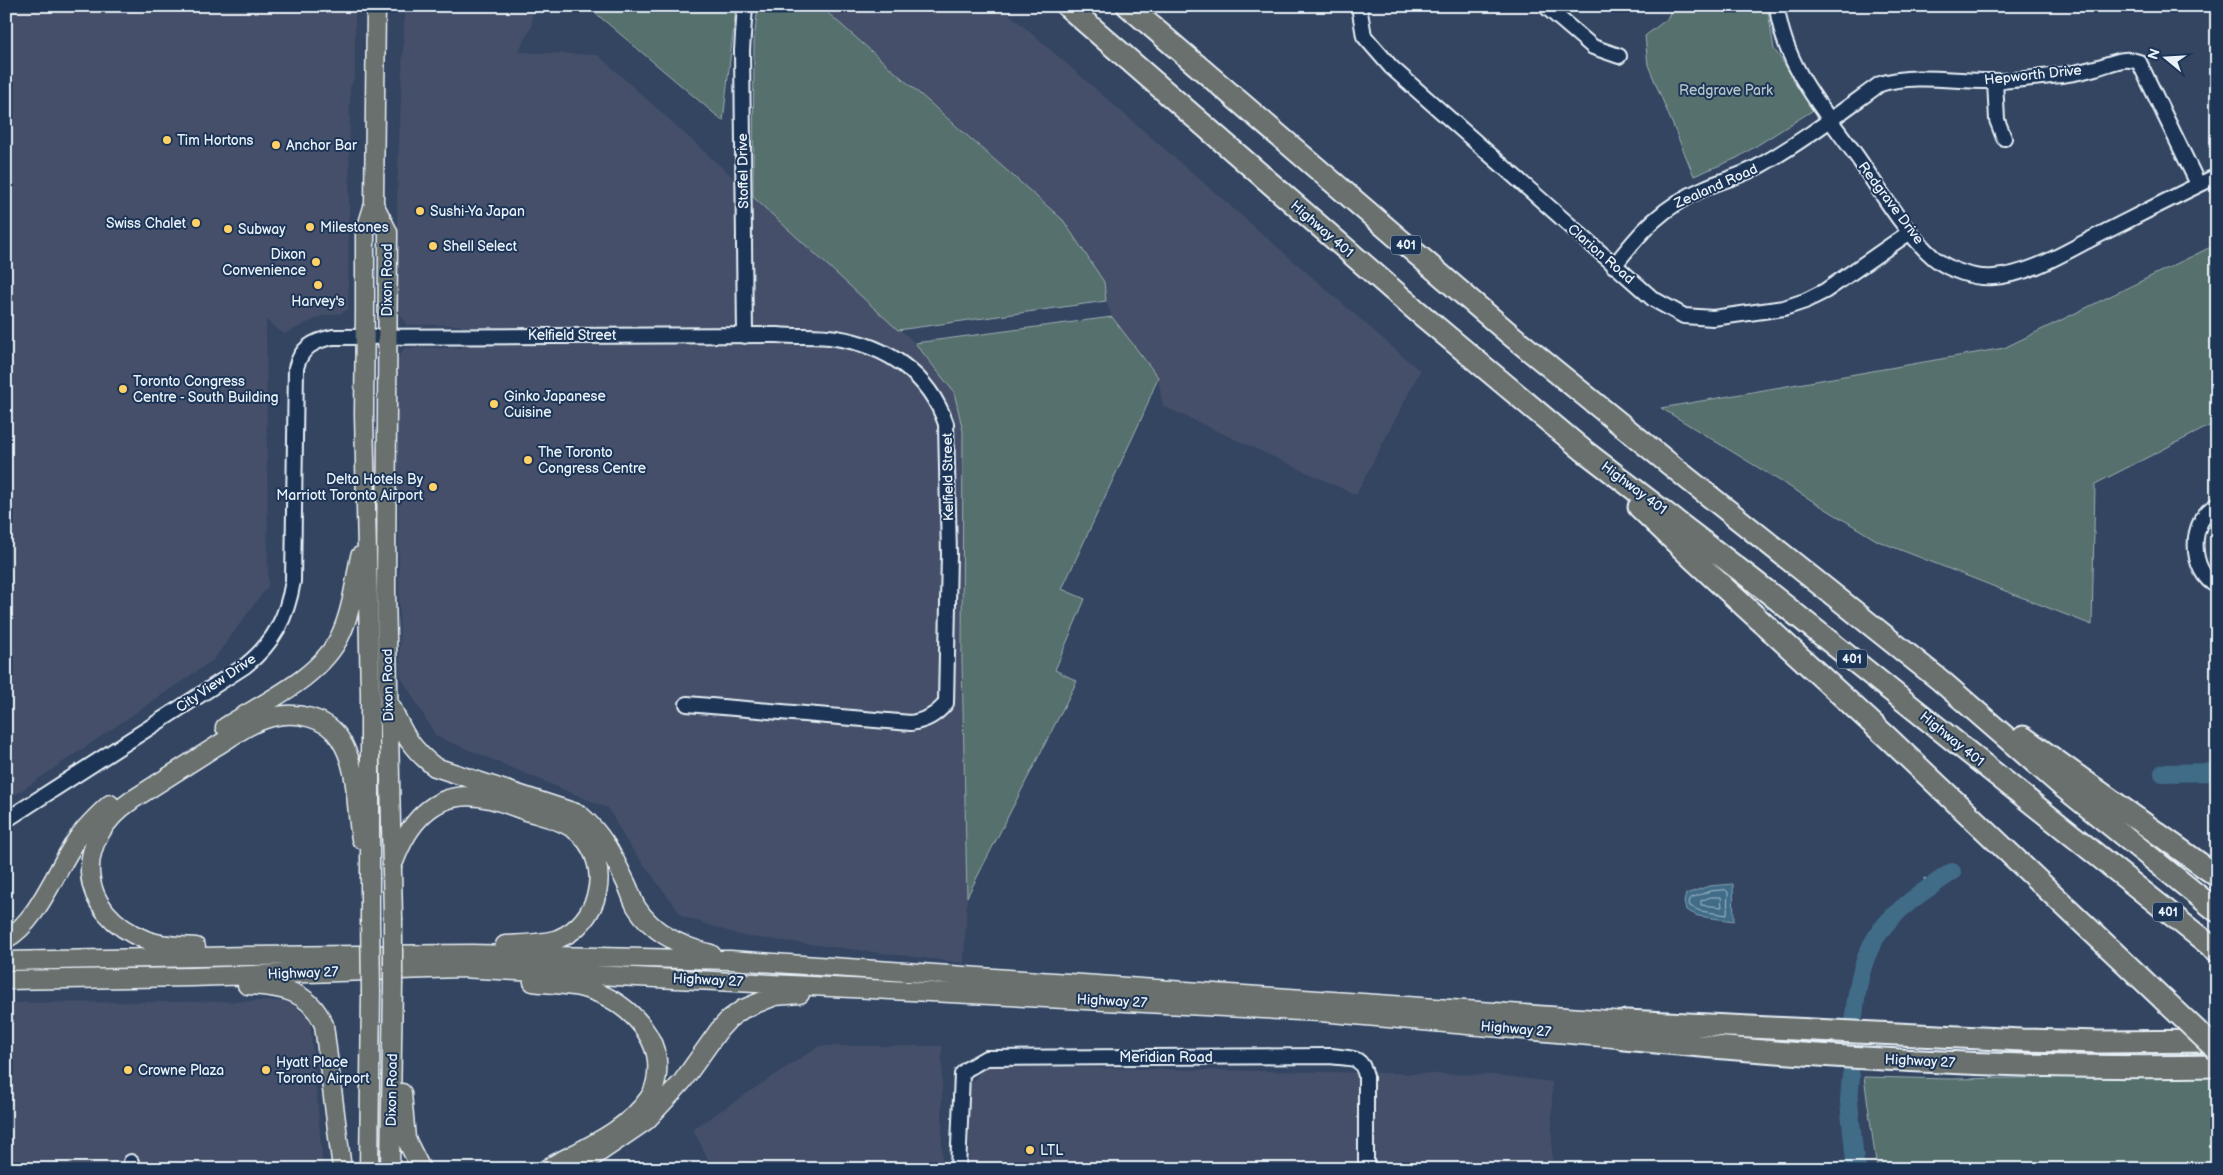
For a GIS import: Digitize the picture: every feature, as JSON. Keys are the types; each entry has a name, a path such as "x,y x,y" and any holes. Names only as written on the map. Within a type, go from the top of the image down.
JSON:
{"highway":[{"name":"Highway 401","path":"1067,6 1417,311 1583,450 1762,587 2217,951"},
{"name":"401","path":"1128,6 1512,336 1680,473 1940,680 2062,786 2217,911"},
{"path":"1583,450 1692,558 1894,743 2217,1050"},
{"path":"1940,680 2115,801 2217,876"},
{"name":"Highway 27","path":"1625,1030 2100,1042 2217,1040"},
{"name":"Highway 27","path":"1625,1030 1716,1048 1899,1061 2076,1066 2217,1066"}],"main road":[{"name":"Dixon Road","path":"369,1169 371,992 364,335 365,233 374,204 376,6"},
{"name":"Dixon Road","path":"374,204 388,232 386,590 394,985 390,1169"},
{"path":"6,939 24,923 36,908 77,838 112,801 300,681 328,655 340,634 350,607 367,521"},
{"path":"368,591 386,590"},
{"path":"388,699 409,744 435,767 579,814 594,827 604,840 638,908 650,923 662,934 678,942 702,952 730,960"},
{"path":"248,956 211,949 163,944 148,941 134,934 118,924 106,913 95,896 89,866 92,848 98,834 116,811 251,725 274,716 295,714 315,719 332,730 340,738 349,758 354,778 359,826 370,887"},
{"path":"392,870 400,846 412,824 431,807 457,797 489,798 565,823 581,835 596,858 600,872 596,894 587,917 574,930 556,940 495,946 471,954"},
{"name":"Highway 27","path":"6,961 471,954 730,960 1625,1030"},
{"path":"460,968 496,979 580,987 598,994 613,1001 635,1018 654,1045 658,1061 656,1080 650,1097 634,1116 619,1129 546,1169"},
{"name":"Highway 27","path":"6,980 192,977 460,968 1320,1012 1625,1030"},
{"path":"192,977 229,984 266,986 292,991 310,1002 318,1012 324,1025 342,1169"},
{"path":"575,1169 647,1120 682,1082 719,1030 736,1014 757,1002 775,996 803,994 842,987"},
{"path":"393,1026 402,1085 406,1139 421,1169"}],"street":[{"name":"Stoffel Drive","path":"745,6 742,50 745,336"},
{"name":"Clarion Road","path":"1359,6 1364,36 1391,67 1614,266 1653,299 1677,314 1714,318 1784,308 1805,301 1825,291 1910,232"},
{"path":"1545,6 1593,47 1619,56"},
{"name":"Redgrave Drive","path":"1777,6 1781,32 1794,63 1803,80 1830,119 1910,232 1934,258 1966,275 1992,278 2030,270 2217,176"},
{"name":"Hepworth Drive","path":"1830,119 1880,84 1891,81 1913,79 1995,81 2064,74 2129,59 2139,62 2198,184"},
{"path":"1995,81 1997,120 2004,138"},
{"name":"Zealand Road","path":"1614,266 1639,233 1672,205 1703,188 1760,166 1802,140 1830,119"},
{"name":"Kelfield Street","path":"364,335 834,338 871,346 888,355 916,375 941,408 946,424 948,448 949,620 946,703 939,712 931,717 911,723 686,704"},
{"name":"City View Drive","path":"6,820 245,666 271,641 287,611 293,581 295,387 298,360 305,349 318,340 340,336 364,335"},
{"path":"2217,505 2204,514 2196,532 2198,563 2201,572 2206,580 2217,586"},
{"name":"Meridian Road","path":"958,1169 962,1074 973,1064 986,1058 1331,1056 1358,1060 1364,1068 1366,1076 1366,1169"}],"shaded area":[{"path":"6,6 355,6 355,75 350,88 348,309 342,313 322,316 284,334 266,320 268,586 213,660 6,801"},
{"path":"405,6 532,6 532,26 518,52 598,55 915,343 954,392 963,431 962,660 967,897 964,963 743,936 682,916 627,842 608,808 436,736 400,675 397,360 404,348 462,348 461,325 407,325 398,311 397,189"},
{"path":"820,6 1000,6 1420,371 1356,495 1163,406 1158,377 1112,317 1106,301 1104,282 1063,220"},
{"path":"1793,6 2042,6 2041,10 1911,12 1829,9 1793,14"},
{"path":"287,1001 310,1018 323,1169 161,1169 161,1161 150,1169 6,1169 6,1003"},
{"path":"819,1046 942,1046 942,1169 713,1169 693,1129"},
{"path":"985,1066 1496,1075 1552,1082 1552,1169 969,1169 970,1085"}],"green space":[{"path":"587,6 736,7 723,121"},
{"path":"758,6 820,6 1063,220 1104,282 1106,301 898,330 753,197 754,42"},
{"name":"Redgrave Park","path":"1673,6 1738,6 1756,11 1760,6 1767,6 1774,49 1815,109 1737,158 1694,176 1648,65 1645,36 1667,19"},
{"path":"2217,244 2217,422 2095,484 2092,625 1878,541 1661,408 2004,348"},
{"path":"1112,317 1158,377 1143,415 1062,589 1085,599 1055,670 1077,681 967,897 962,660 963,431 954,392 915,343"},
{"path":"2217,1075 2217,1169 1877,1169 1864,1077 1951,1079"}],"water":[{"path":"1733,884 1734,921 1698,916 1686,910 1684,902 1686,894 1709,886"}],"waterway":[{"path":"2163,773 2217,772"},
{"path":"1854,1016 1863,965 1871,946 1881,930 1894,915 1929,887 1952,872"},
{"path":"1925,879 1933,884"},
{"path":"1851,1075 1849,1101 1855,1162 1858,1169"}],"place":[{"name":"Tim Hortons","path":"167,140"},
{"name":"Anchor Bar","path":"276,145"},
{"name":"Sushi-Ya Japan","path":"420,211"},
{"name":"Swiss Chalet","path":"196,223"},
{"name":"Milestones","path":"310,227"},
{"name":"Subway","path":"228,229"},
{"name":"Shell Select","path":"433,246"},
{"name":"Dixon Convenience","path":"316,262"},
{"name":"Harvey's","path":"318,285"},
{"name":"Toronto Congress Centre - South Building","path":"123,389"},
{"name":"Ginko Japanese Cuisine","path":"494,404"},
{"name":"The Toronto Congress Centre","path":"528,460"},
{"name":"Delta Hotels By Marriott Toronto Airport","path":"433,487"},
{"name":"Crowne Plaza","path":"128,1070"},
{"name":"Hyatt Place Toronto Airport","path":"266,1070"},
{"name":"LTL","path":"1030,1150"}]}
